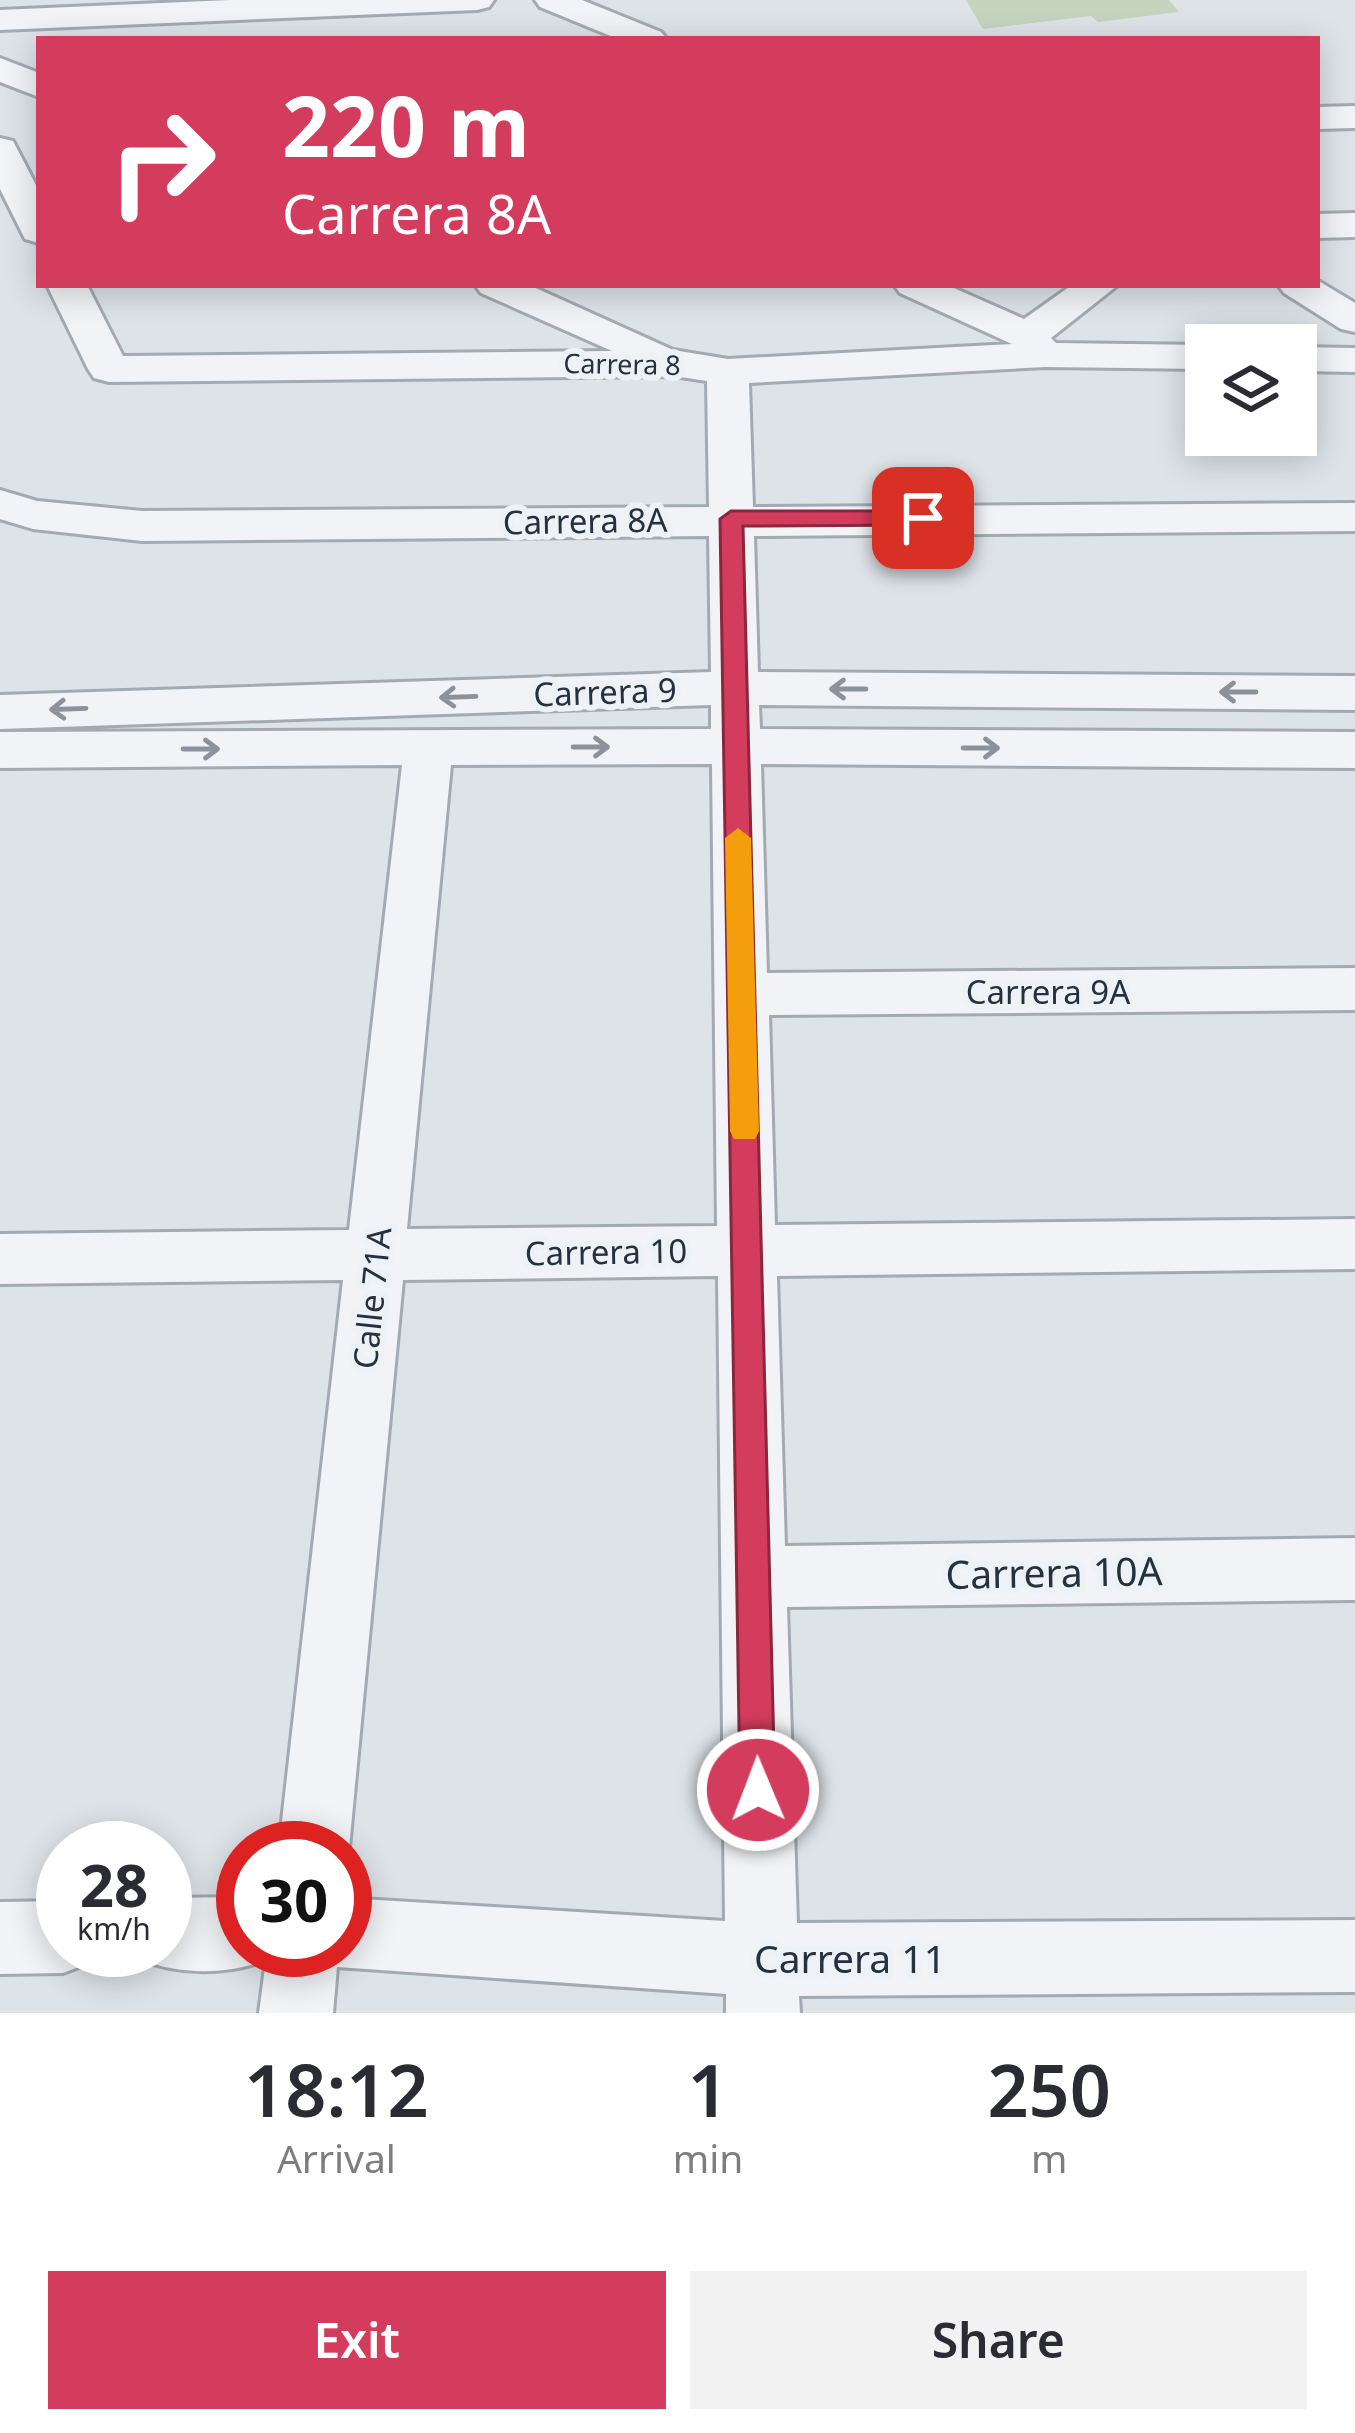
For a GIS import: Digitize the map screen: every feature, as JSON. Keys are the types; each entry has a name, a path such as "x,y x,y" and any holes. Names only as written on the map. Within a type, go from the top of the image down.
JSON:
{"street":[{"path":"0,20 477,0"},
{"path":"552,0 642,36"},
{"path":"229,12 289,36"},
{"path":"0,69 36,85"},
{"path":"1320,118 1355,117"},
{"path":"2,162 36,225"},
{"path":"1320,226 1355,226"},
{"name":"Carrera 8","path":"68,288 109,369 701,368 1036,345 1185,356"},
{"path":"502,288 701,368 731,519 762,1987"},
{"path":"920,288 1036,345 1095,288"},
{"path":"1303,288 1355,320"},
{"path":"1317,359 1355,360"},
{"name":"Carrera 8A","path":"16,510 142,526 1355,517"},
{"name":"Carrera 9","path":"0,712 734,688 1355,693"},
{"name":"Carrera 9","path":"0,750 736,746 1355,750"},
{"name":"Calle 71A","path":"317,1821 428,748"},
{"name":"Carrera 9A","path":"741,994 1355,989"},
{"name":"Carrera 10","path":"0,1259 1355,1244"},
{"name":"Carrera 10A","path":"753,1576 1355,1569"},
{"path":"0,1938 36,1937"},
{"name":"Carrera 11","path":"372,1937 762,1987 1355,1956"},
{"path":"296,2013 300,1977"}],"green space":[{"path":"966,0 1169,0 1179,12 1098,22 1091,16 983,29"}],"slow traffic":[{"path":"738,838 744,1131"}],"route":[{"path":"758,1790 731,519 923,518"}]}
